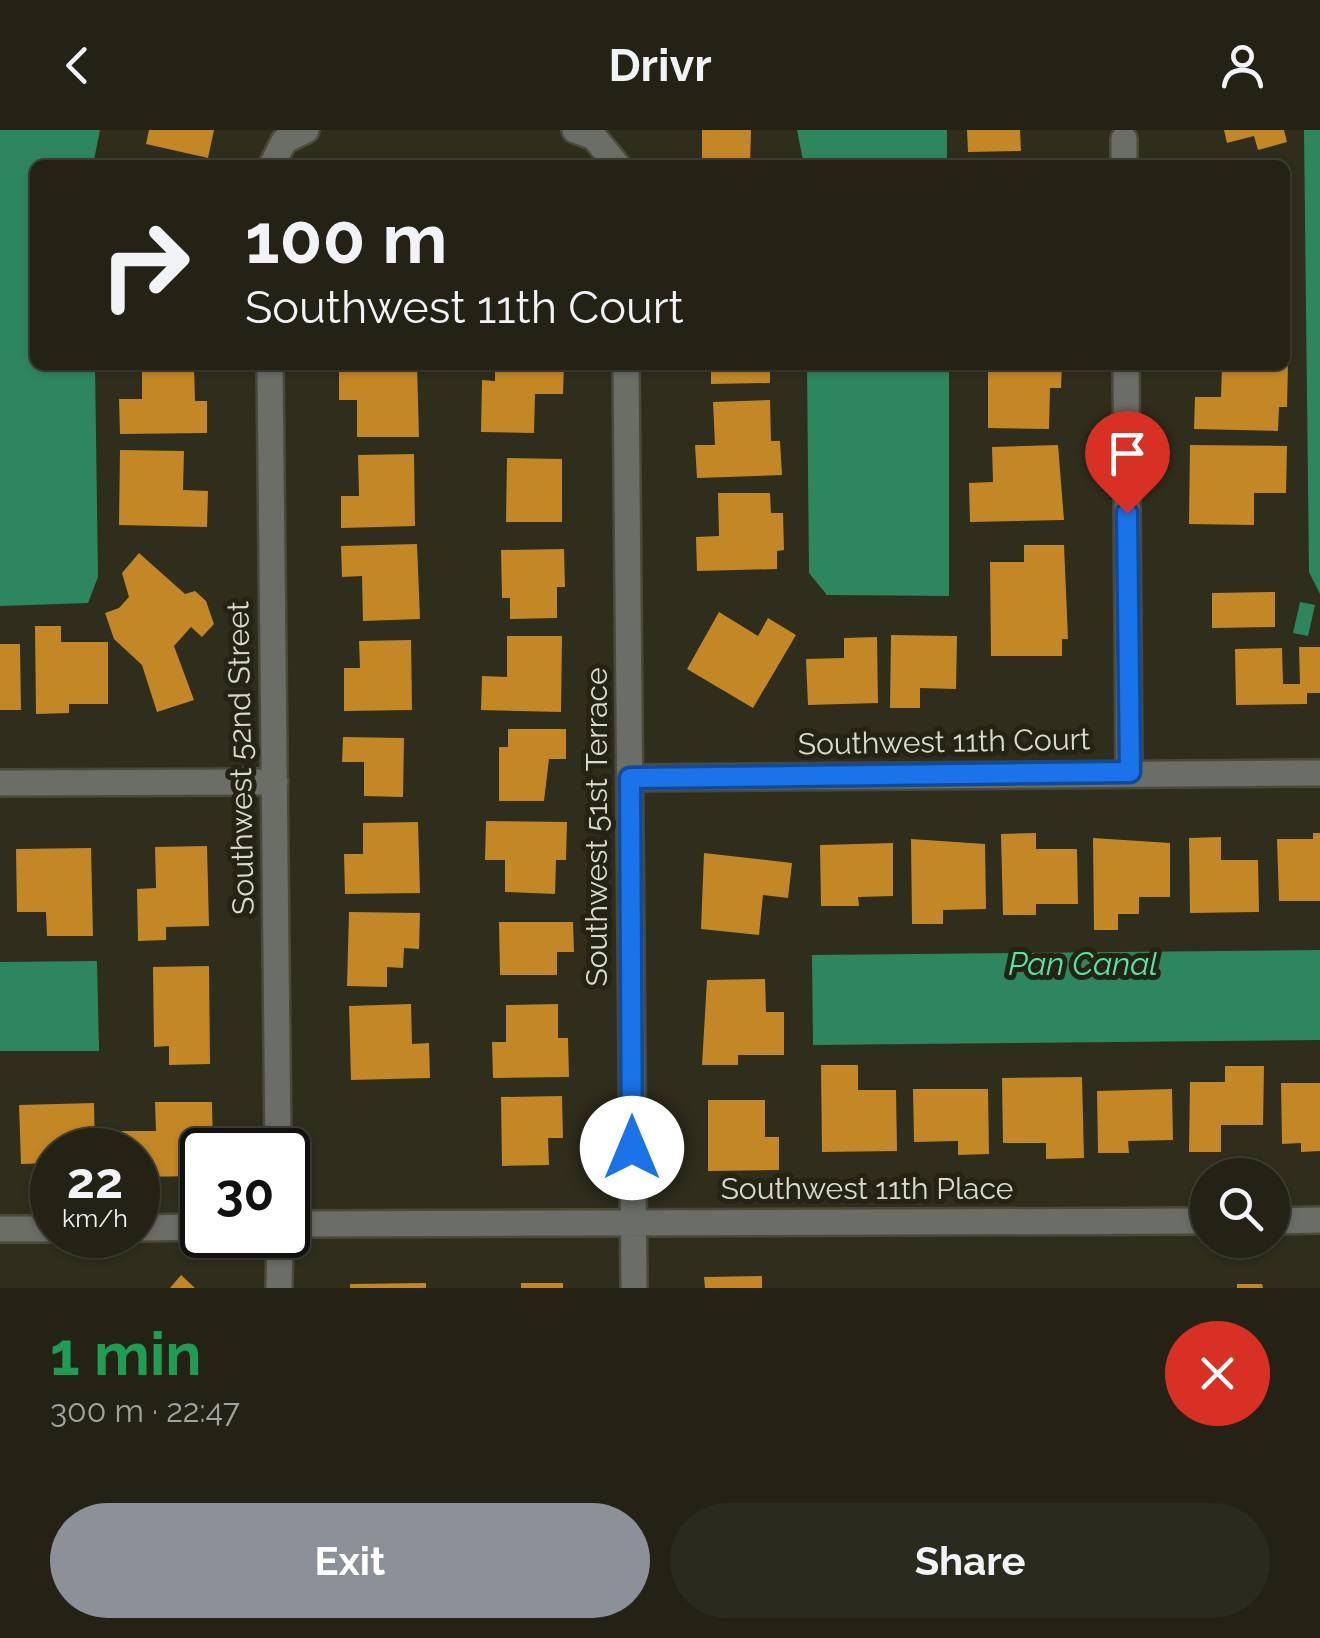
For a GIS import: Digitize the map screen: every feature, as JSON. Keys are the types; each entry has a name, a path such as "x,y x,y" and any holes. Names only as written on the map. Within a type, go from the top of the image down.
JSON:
{"street":[{"path":"584,133 612,160"},
{"path":"276,160 295,136"},
{"name":"Southwest 52nd Street","path":"270,370 278,1128"},
{"name":"Southwest 51st Terrace","path":"626,370 634,1288"},
{"path":"1126,370 1130,772"},
{"name":"Southwest 11th Court","path":"630,778 1320,773"},
{"path":"0,784 275,782"},
{"path":"1290,1221 1320,1220"},
{"name":"Southwest 11th Place","path":"310,1224 1190,1221"},
{"path":"0,1230 30,1229"},
{"path":"279,1288 280,1258"}],"water":[{"path":"0,130 100,130 94,160 30,160 30,370 95,370 98,577 88,603 0,606"},
{"path":"797,130 947,130 947,160 803,160"},
{"path":"1304,130 1320,130 1320,594 1309,572"},
{"path":"807,370 949,370 949,596 827,595 809,573"},
{"path":"1300,602 1315,605 1308,636 1293,633"},
{"name":"Pan Canal","path":"1320,950 1320,1040 813,1045 812,955"},
{"path":"97,961 99,1051 0,1051 0,962"}],"building":[{"path":"149,130 214,130 208,158 146,144"},
{"path":"702,130 751,130 750,160 702,160"},
{"path":"967,130 1020,130 1021,151 968,152"},
{"path":"1224,130 1284,130 1287,142 1258,150 1254,136 1227,143"},
{"path":"142,370 194,370 195,401 207,401 207,433 120,434 119,399 142,399"},
{"path":"339,370 417,370 419,437 357,437 357,400 339,400"},
{"path":"495,370 564,370 563,394 535,394 534,433 481,432 482,380 495,381"},
{"path":"711,370 770,370 770,383 711,384"},
{"path":"988,370 1062,370 1061,388 1050,388 1049,429 988,428"},
{"path":"1222,370 1288,370 1287,407 1279,407 1278,431 1194,429 1195,397 1221,397"},
{"path":"770,400 771,441 780,441 782,475 697,478 695,445 715,445 713,402"},
{"path":"1058,445 1064,520 970,522 969,483 993,482 992,447"},
{"path":"1190,445 1287,446 1286,493 1254,493 1254,525 1189,524"},
{"path":"120,450 184,451 183,490 208,491 207,527 119,525"},
{"path":"414,454 415,526 341,528 341,496 359,496 358,455"},
{"path":"507,458 562,459 562,522 506,522"},
{"path":"718,493 770,493 771,513 783,513 784,550 777,551 777,569 697,571 696,537 719,536"},
{"path":"417,544 420,619 363,621 362,576 342,577 341,546"},
{"path":"1024,545 1064,545 1068,639 1062,639 1062,656 991,656 990,562 1024,562"},
{"path":"564,549 565,587 557,587 557,618 510,619 510,598 502,598 501,550"},
{"path":"139,553 185,594 195,591 206,601 214,624 202,637 191,627 174,646 194,700 157,712 142,665 114,639 105,613 119,608 129,597 122,573"},
{"path":"1275,592 1275,627 1212,628 1212,593"},
{"path":"719,612 758,636 768,618 796,635 753,708 687,669"},
{"path":"35,626 61,626 61,642 108,642 108,704 69,704 69,713 36,714"},
{"path":"891,635 957,636 956,689 920,688 920,708 890,708"},
{"path":"507,636 562,636 561,712 481,710 482,676 507,677"},
{"path":"877,637 878,703 808,705 806,659 844,658 844,638"},
{"path":"411,640 412,710 344,711 344,668 360,668 359,641"},
{"path":"0,644 20,644 21,710 0,710"},
{"path":"1299,647 1320,647 1320,693 1307,693 1307,704 1236,705 1235,649 1282,648 1283,684 1300,684"},
{"path":"508,729 566,729 566,759 549,759 544,801 499,801 499,747 508,747"},
{"path":"343,737 404,738 403,797 364,796 364,762 342,762"},
{"path":"486,821 567,822 566,860 556,860 555,894 505,892 505,860 485,860"},
{"path":"418,822 420,893 345,894 344,854 363,854 363,823"},
{"path":"1036,833 1036,849 1077,849 1078,904 1036,904 1036,915 1003,915 1001,834"},
{"path":"1313,833 1320,833 1320,901 1279,901 1277,839 1313,839"},
{"path":"1221,837 1221,860 1258,860 1259,912 1190,913 1189,838"},
{"path":"1093,838 1170,843 1170,897 1139,897 1139,914 1118,914 1118,930 1094,930"},
{"path":"911,839 985,844 986,909 943,910 943,924 912,924"},
{"path":"893,843 893,896 858,897 859,906 821,906 820,845"},
{"path":"207,846 209,926 166,927 166,940 138,941 137,889 156,888 155,847"},
{"path":"91,848 93,936 47,936 46,912 17,912 16,849"},
{"path":"704,853 792,863 788,898 763,895 759,935 701,929"},
{"path":"349,912 420,913 419,949 404,948 403,968 387,967 387,987 347,986"},
{"path":"499,922 573,922 574,952 557,952 557,975 500,975"},
{"path":"209,966 210,1064 169,1065 169,1046 154,1047 153,967"},
{"path":"765,979 766,1012 784,1012 784,1055 738,1055 738,1065 702,1065 707,980"},
{"path":"411,1004 412,1044 429,1043 430,1078 351,1080 349,1006"},
{"path":"558,1004 558,1038 568,1038 569,1077 493,1078 492,1042 506,1042 506,1005"},
{"path":"821,1065 858,1065 858,1090 896,1090 897,1151 822,1152"},
{"path":"1225,1066 1264,1066 1263,1125 1221,1125 1221,1152 1189,1152 1190,1082 1225,1082"},
{"path":"1082,1077 1084,1158 1046,1159 1046,1143 1003,1143 1002,1078"},
{"path":"1281,1083 1320,1083 1320,1151 1301,1152 1301,1143 1282,1144"},
{"path":"913,1089 988,1089 989,1154 958,1155 958,1141 914,1142"},
{"path":"1172,1089 1173,1140 1128,1141 1129,1153 1098,1153 1097,1091"},
{"path":"562,1096 563,1138 548,1138 549,1165 502,1166 501,1097"},
{"path":"708,1100 765,1100 765,1137 779,1137 779,1170 708,1171"},
{"path":"155,1102 212,1102 213,1128 180,1128 180,1176 160,1177 160,1128 156,1128"},
{"path":"94,1103 95,1128 30,1128 30,1164 21,1164 19,1105"},
{"path":"181,1275 195,1288 170,1288"},
{"path":"762,1276 762,1288 705,1288 704,1277"},
{"path":"426,1283 426,1288 350,1288 350,1284"},
{"path":"521,1283 563,1283 563,1288 521,1288"},
{"path":"1237,1284 1262,1284 1263,1288 1237,1288"}],"route":[{"path":"632,1148 630,778 1130,772 1127,513"}]}
